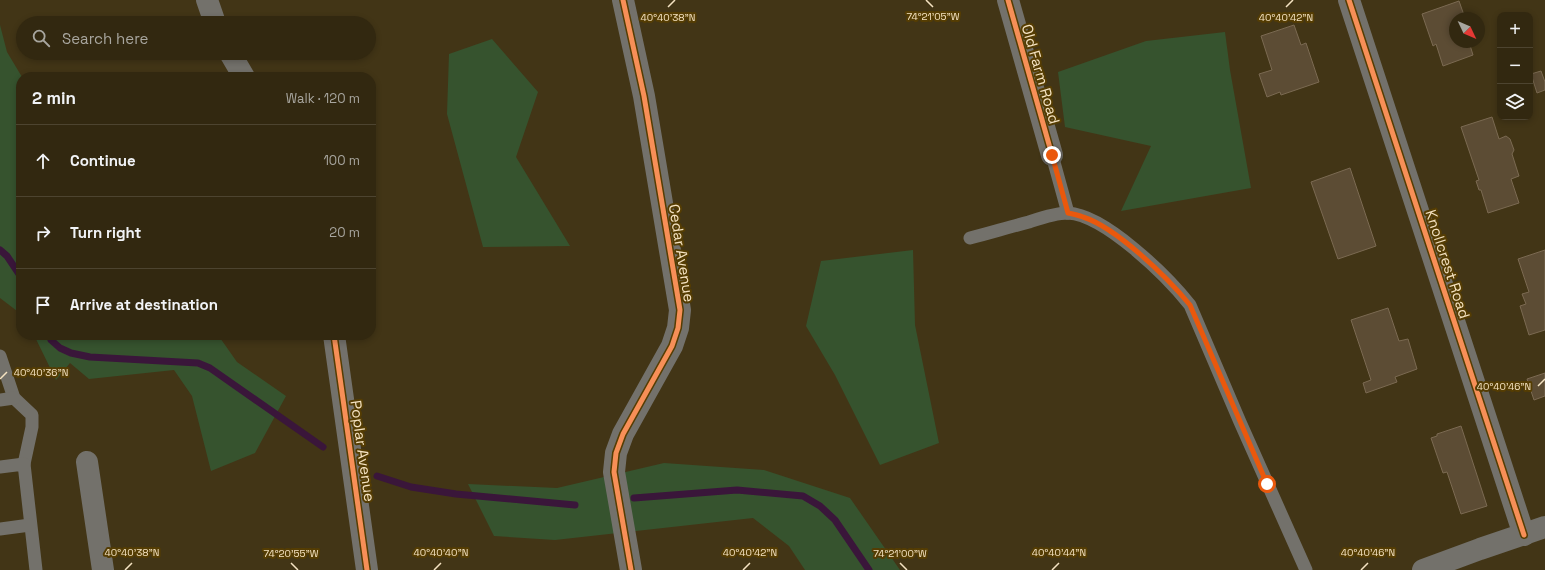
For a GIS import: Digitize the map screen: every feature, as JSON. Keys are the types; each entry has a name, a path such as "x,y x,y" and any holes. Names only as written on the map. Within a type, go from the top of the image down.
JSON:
{"street":[{"path":"206,0 212,16"},
{"name":"Cedar Avenue","path":"623,0 644,96 680,310 678,328 672,346 623,434 616,453 614,472 631,570"},
{"name":"Old Farm Road","path":"1008,0 1052,155"},
{"name":"Knollcrest Road","path":"1349,0 1524,534"},
{"path":"234,60 241,72"},
{"name":"Poplar Avenue","path":"335,340 367,570"},
{"path":"87,462 103,570"},
{"path":"1423,570 1458,564 1524,534 1545,528"}],"lane":[{"path":"1052,155 1068,213"},
{"path":"970,238 1050,216 1068,213 1083,217 1096,223 1135,250 1178,290 1190,305 1306,570"},
{"path":"0,356 14,398 32,415 32,427 24,464 36,570"},
{"path":"0,400 14,398"},
{"path":"0,467 24,464"},
{"path":"0,529 30,525"}],"green space":[{"path":"0,25 7,52 19,72 16,72 16,310 0,298"},
{"path":"1225,32 1230,70 1251,188 1121,211 1151,146 1065,127 1058,72 1146,41"},
{"path":"492,39 538,92 516,157 570,246 483,247 447,114 449,54"},
{"path":"913,250 915,325 939,443 880,465 835,375 806,326 821,261"},
{"path":"36,340 222,340 237,362 286,396 255,453 211,471 192,396 174,370 89,379 70,363 56,380"},
{"path":"664,463 764,470 850,498 900,570 805,570 789,546 753,518 555,540 494,536 468,484 557,488"}],"building":[{"path":"1459,1 1463,12 1449,12 1449,48 1471,48 1473,55 1443,66 1436,44 1433,46 1422,14"},
{"path":"1294,25 1301,45 1306,43 1319,82 1281,95 1280,92 1267,97 1259,74 1272,70 1261,36"},
{"path":"1541,71 1545,82 1545,90 1537,93 1533,80 1533,73"},
{"path":"1492,117 1499,139 1506,136 1510,139 1514,150 1512,154 1519,176 1511,179 1519,203 1488,213 1481,190 1479,190 1476,181 1479,180 1461,127"},
{"path":"1350,168 1376,246 1338,259 1311,182"},
{"path":"1545,250 1545,330 1529,335 1520,306 1526,304 1522,294 1529,292 1518,259"},
{"path":"1388,308 1399,341 1408,339 1417,369 1395,377 1397,382 1366,393 1363,383 1371,380 1351,320"},
{"path":"1545,373 1545,396 1534,400 1527,379"},
{"path":"1461,426 1487,506 1461,514 1447,472 1443,473 1431,438 1437,436 1437,434"}],"waterway":[{"path":"0,250 7,256 16,270"},
{"path":"51,340 60,348 71,353 90,357 198,363 210,368 323,447"},
{"path":"377,476 411,487 456,494 575,505"},
{"path":"634,498 737,490 803,496 820,506 835,520 869,570"}],"cycle path":[{"path":"623,0 644,96 680,310 678,328 672,346 623,434 616,453 614,472 631,570"},
{"path":"1008,0 1052,155"},
{"path":"1349,0 1524,535"},
{"path":"335,340 367,570"}],"route":[{"path":"1052,155 1068,213 1083,217 1116,235 1135,250 1178,290 1190,305 1267,484"}]}
